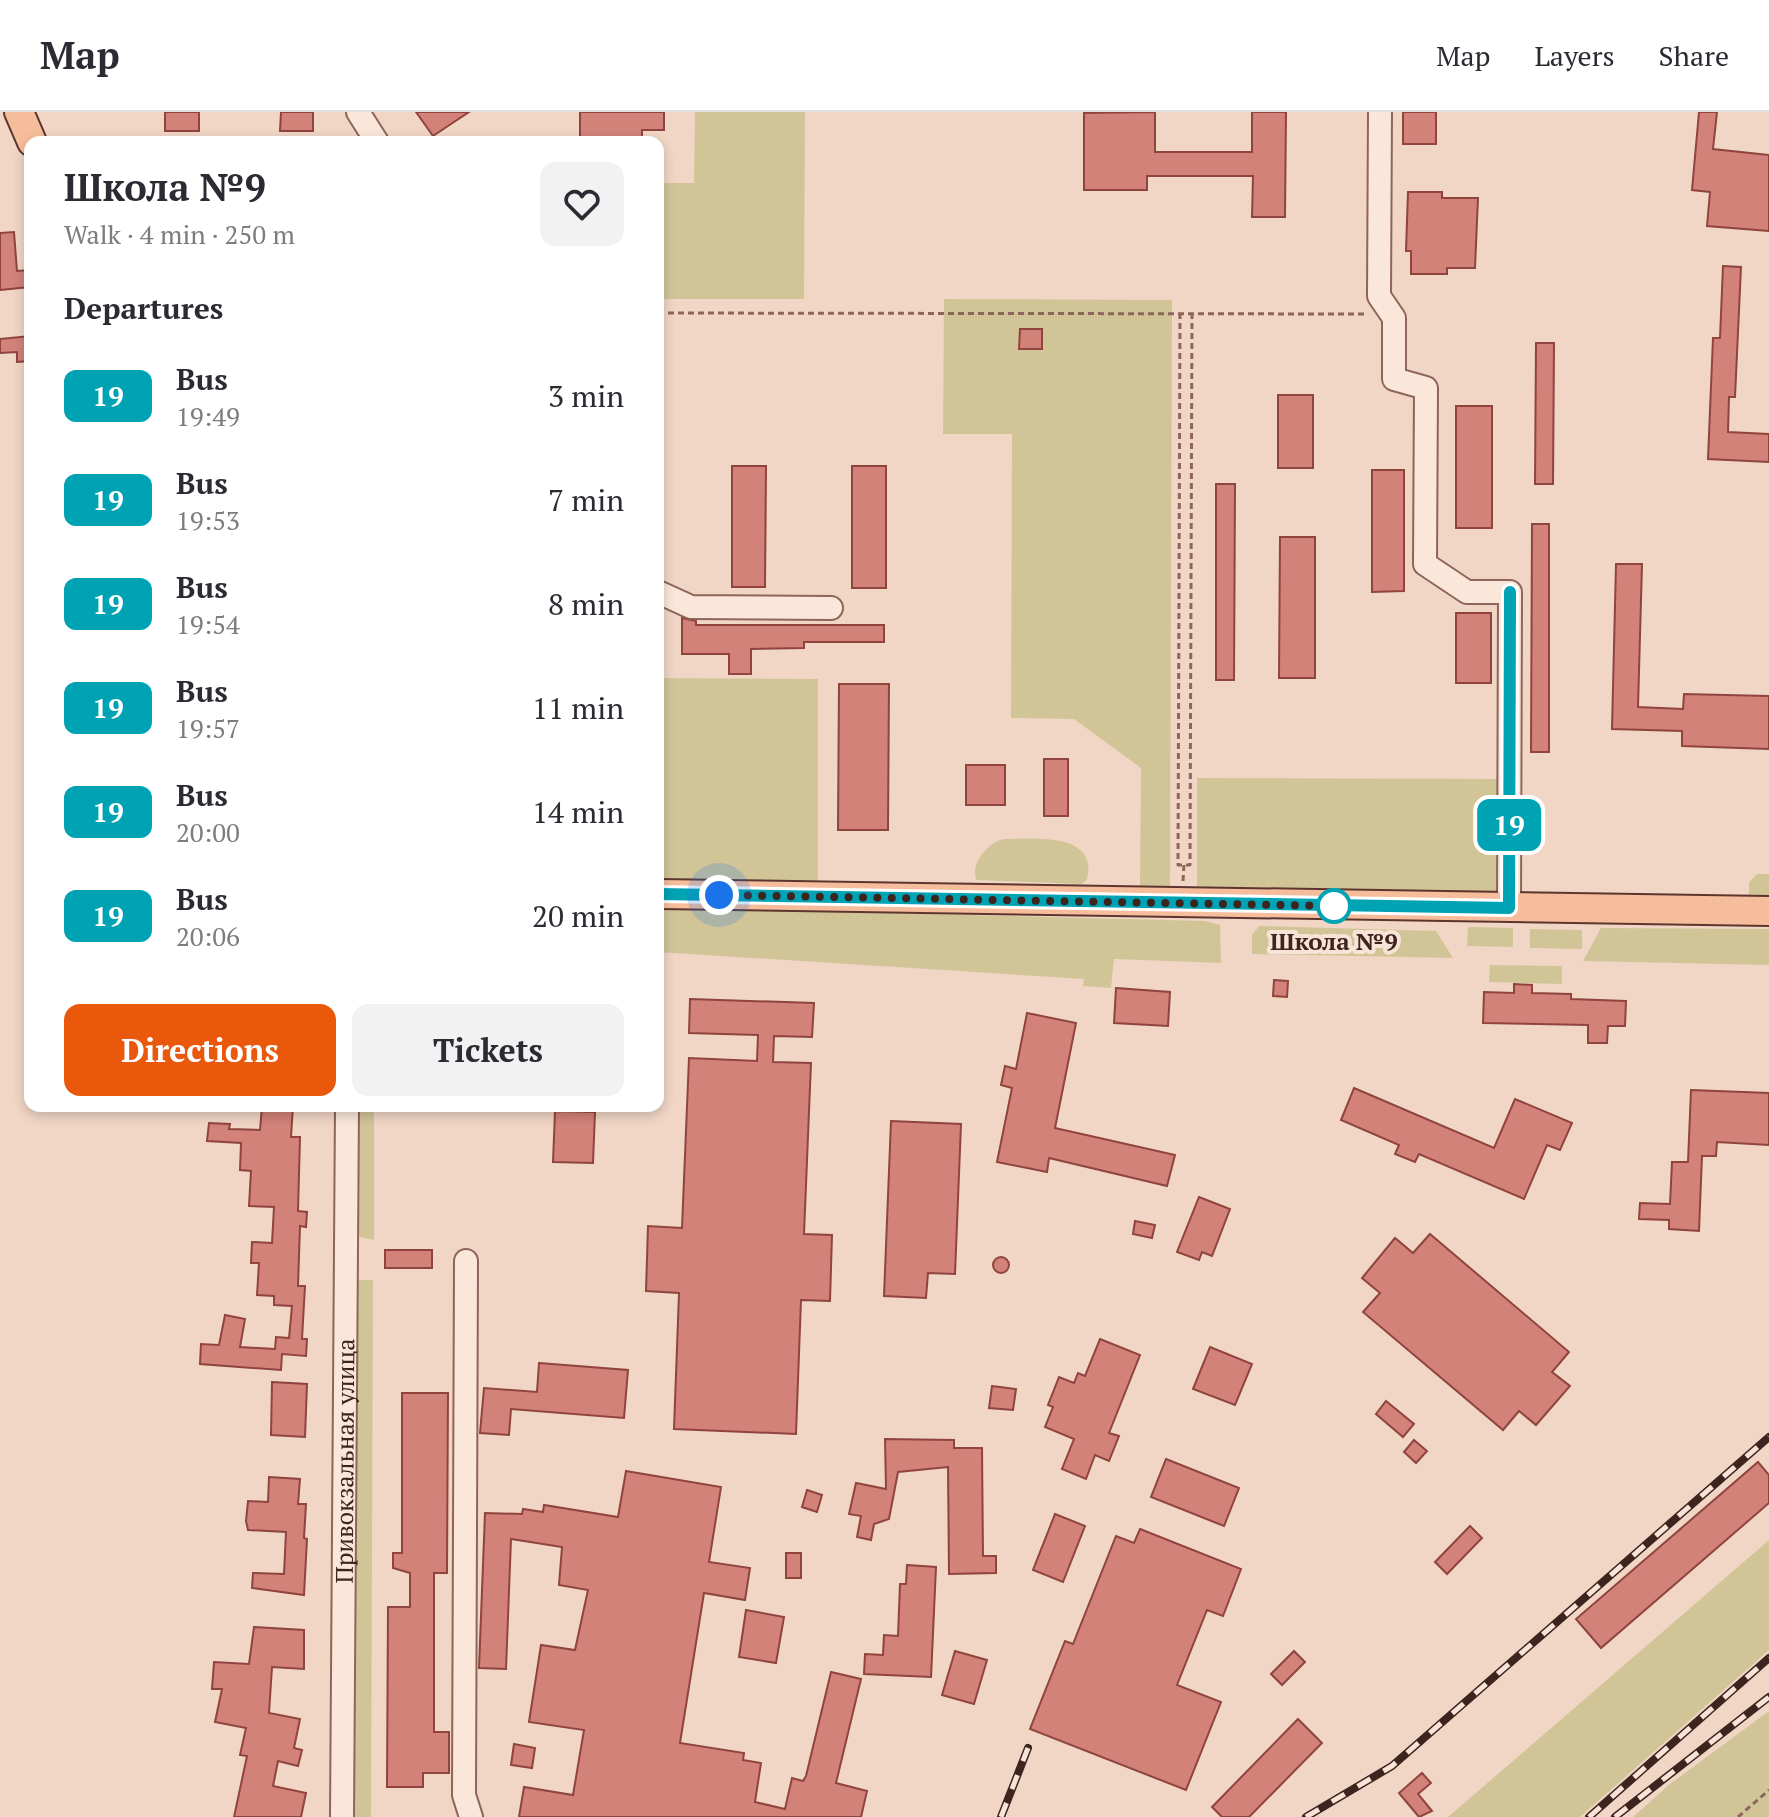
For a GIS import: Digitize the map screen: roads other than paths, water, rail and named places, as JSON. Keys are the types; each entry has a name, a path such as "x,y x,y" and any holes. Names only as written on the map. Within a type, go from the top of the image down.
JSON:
{"main road":[{"path":"19,112 29,136"},
{"path":"664,894 1769,911"}],"street":[{"path":"358,112 373,136"},
{"path":"1380,112 1372,305 1394,318 1394,379 1426,388 1425,564 1467,592 1510,592 1509,908"},
{"path":"664,595 691,607 831,608"},
{"name":"Привокзальная улица","path":"342,1817 347,1112"},
{"path":"466,1261 464,1795 471,1817"}],"railway":[{"path":"1306,1817 1392,1766 1769,1437"},
{"path":"1589,1817 1769,1658"},
{"path":"1615,1817 1769,1697"},
{"path":"1001,1817 1028,1748"}],"place":[{"name":"Школа №9","path":"1334,906"}]}
